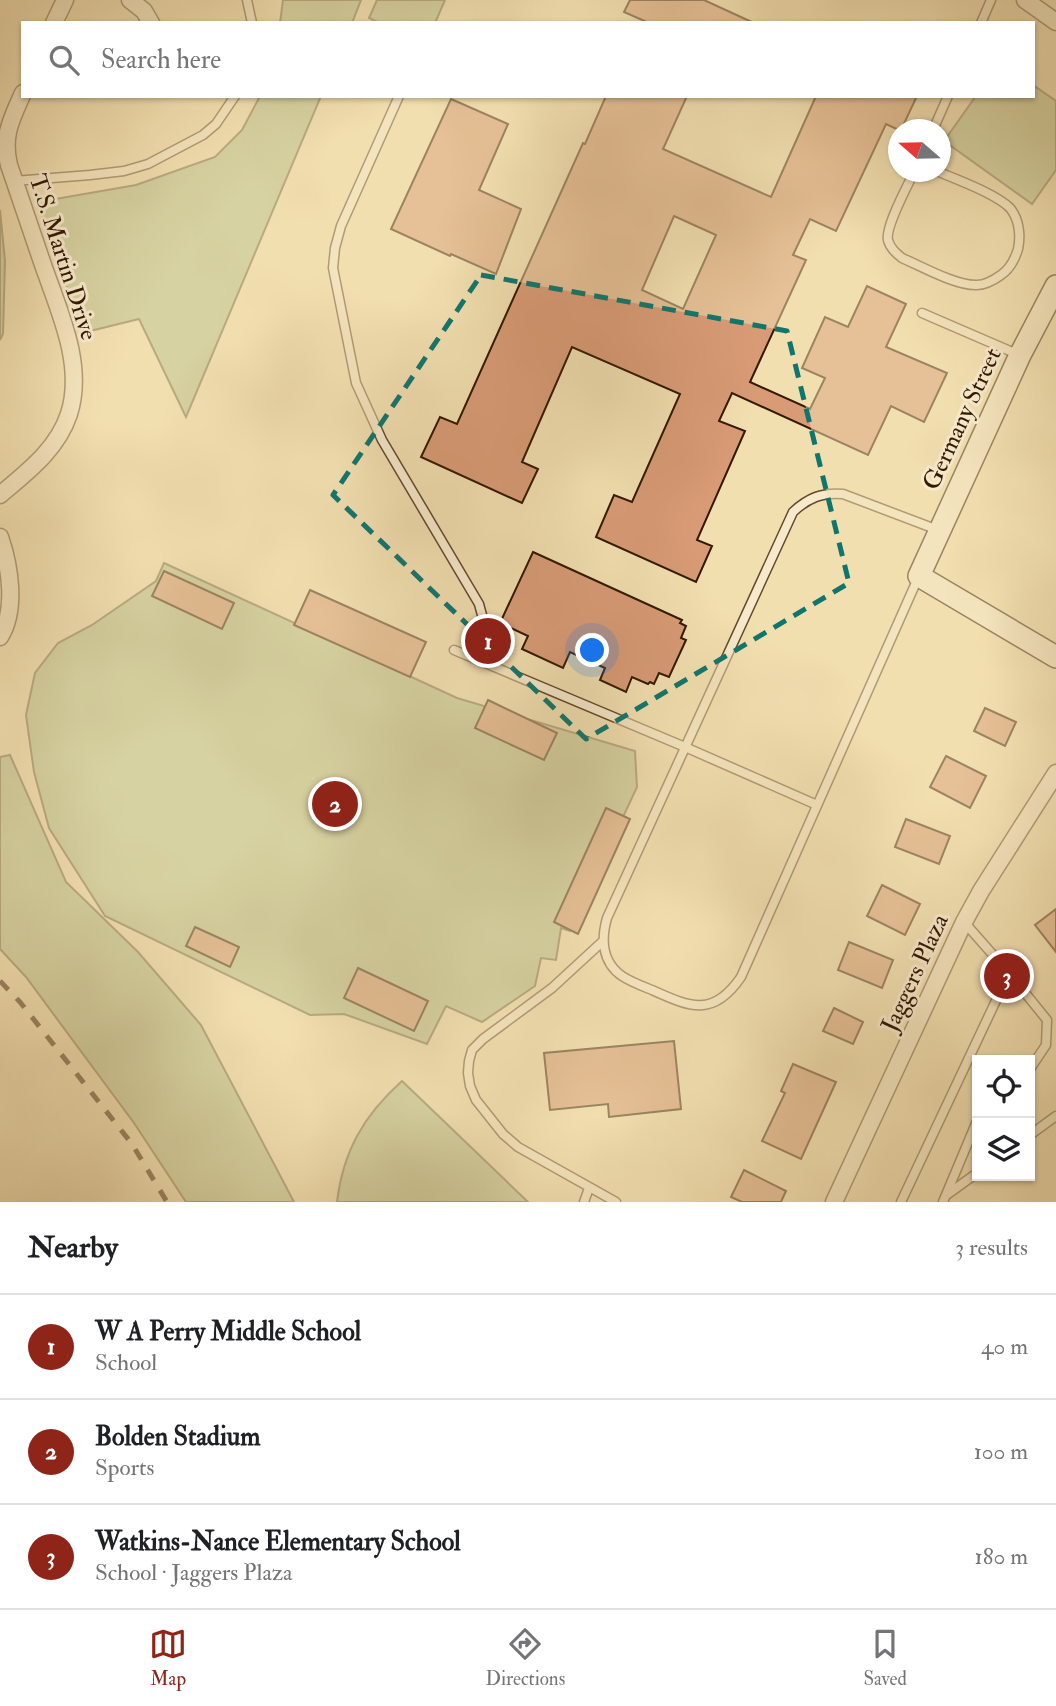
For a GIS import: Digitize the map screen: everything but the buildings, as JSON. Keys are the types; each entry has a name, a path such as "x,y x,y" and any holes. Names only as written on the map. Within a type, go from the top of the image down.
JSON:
{"street":[{"path":"55,21 65,0"},
{"path":"130,0 144,11 150,21"},
{"path":"1025,0 1056,22"},
{"name":"T.S. Martin Drive","path":"0,495 33,467 56,440 69,413 74,375 66,331 8,170 8,129 21,98"},
{"name":"Germany Street","path":"919,576 1020,355 1056,286"},
{"path":"0,537 10,584 10,600 9,615 0,637"},
{"path":"919,576 1056,657"},
{"name":"Jaggers Plaza","path":"834,1202 964,922 1056,773"}],"lane":[{"path":"247,0 252,21"},
{"path":"982,21 991,0"},
{"path":"8,170 90,175 124,171 148,164 203,135 216,124 234,98"},
{"path":"398,98 341,226 333,268 356,383 382,440 479,604 485,626 484,662"},
{"path":"938,119 947,98"},
{"path":"909,182 889,227 887,237 895,251 902,258 964,284 979,285 995,280 1007,271 1016,257 1020,240 1012,211 1003,202 951,178"},
{"path":"922,313 1020,355"},
{"path":"919,576 741,977 733,989 708,1004 695,1006 623,977 614,968 602,942 607,918 793,512 811,498 828,492 843,494 939,530"},
{"path":"454,650 817,805"},
{"path":"964,922 1047,1020 1046,1045 1035,1062"},
{"path":"602,942 552,988 472,1050 468,1073 476,1100 503,1134 518,1147 616,1202"},
{"path":"901,1202 1009,973"},
{"path":"1035,1131 1056,1116"},
{"path":"945,1199 972,1133"},
{"path":"945,1199 972,1177"},
{"path":"584,1202 589,1188"}],"highlighted area":[{"path":"481,275 787,331 849,583 586,739 333,495"}],"green space":[{"path":"283,0 361,0 353,21 280,21"},
{"path":"377,0 445,0 436,21 375,21 369,18"},
{"path":"1035,86 1056,101 1056,170 1032,204 951,146 951,131 975,98 1035,98"},
{"path":"259,98 320,98 186,417 139,319 82,333 38,202 136,185 215,157 242,130"},
{"path":"0,210 5,261 3,334 0,340"},
{"path":"164,563 457,698 635,751 637,787 570,931 561,928 556,960 541,958 535,986 482,1022 446,1006 427,1044 344,1014 310,1015 105,916 49,828 34,772 26,715 35,673 58,643 92,625 156,581"},
{"path":"10,755 66,882 138,952 201,1025 294,1202 186,1202 134,1123 26,977 0,949 0,757"},
{"path":"402,1081 528,1202 337,1202 344,1166 358,1135 377,1107"}],"railway":[{"path":"0,981 20,1002 132,1144 167,1202"}],"place":[{"name":"W A Perry Middle School","path":"488,641"},
{"name":"Bolden Stadium","path":"335,804"},
{"name":"Watkins-Nance Elementary School","path":"1007,976"}]}
